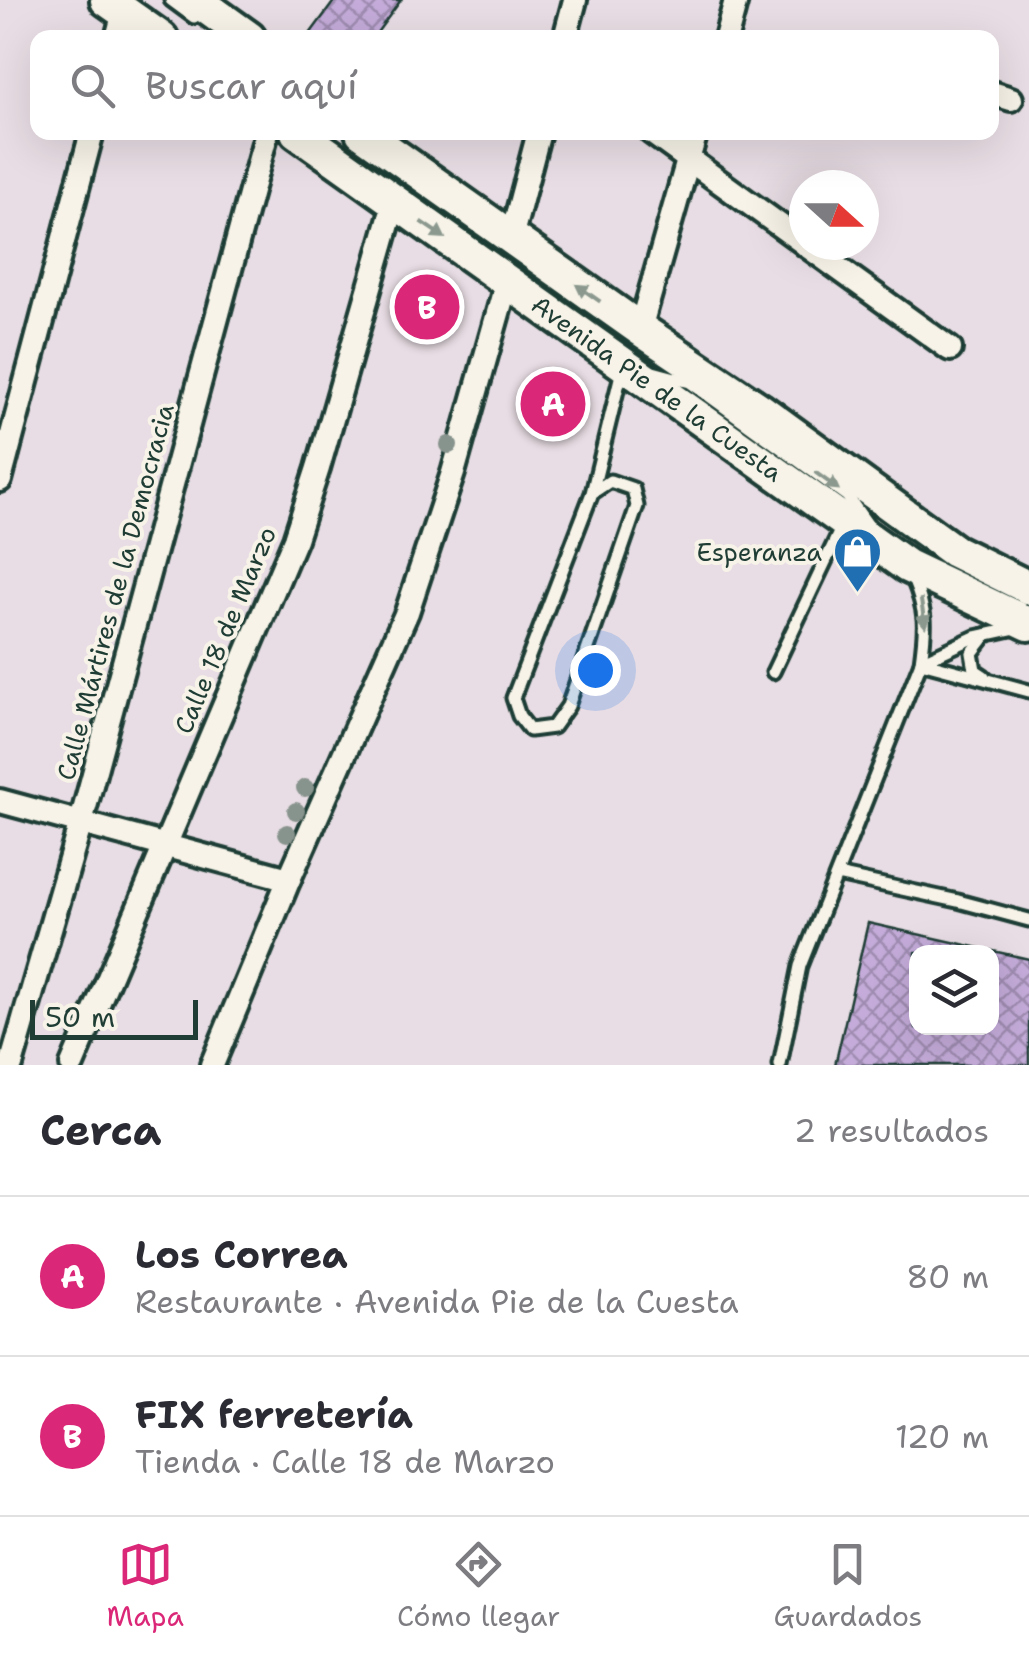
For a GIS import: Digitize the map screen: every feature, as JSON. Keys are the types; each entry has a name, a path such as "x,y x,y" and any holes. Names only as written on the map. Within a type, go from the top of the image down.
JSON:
{"main road":[{"path":"203,14 234,30"},
{"path":"116,17 144,30"},
{"name":"Avenida Pie de la Cuesta","path":"308,140 898,559 1020,598"},
{"name":"Avenida Pie de la Cuesta","path":"373,140 759,409 1020,598"}],"street":[{"path":"567,30 575,0"},
{"path":"732,30 736,0"},
{"path":"0,480 90,140"},
{"name":"Calle Mártires de la Democracia","path":"11,1065 266,140"},
{"path":"510,238 537,140"},
{"path":"662,140 789,232"},
{"path":"640,329 694,140"},
{"name":"Calle 18 de Marzo","path":"72,1065 294,539 394,204"},
{"path":"827,260 950,349"},
{"path":"212,1065 407,612 453,473 507,281"},
{"path":"0,800 290,879"}],"lane":[{"path":"171,0 203,14"},
{"path":"592,493 610,481 632,489 636,506 568,706 552,728 530,730 519,716 513,698 592,493 624,364 690,382 848,496 898,559 923,602 926,626 921,662 800,966 780,1065"},
{"path":"773,672 844,521"},
{"path":"988,678 975,670 972,653 1020,598"},
{"path":"921,662 986,634"},
{"path":"921,662 1029,691"},
{"path":"836,875 1029,920"}],"building":[{"path":"335,0 401,0 379,30 313,30"},
{"path":"868,923 966,945 909,945 909,1035 999,1035 999,952 1029,959 1029,1065 835,1065"}],"place":[{"name":"FIX ferretería","path":"427,307"},
{"name":"Los Correa","path":"553,404"},
{"name":"Esperanza","path":"857,594"}]}
